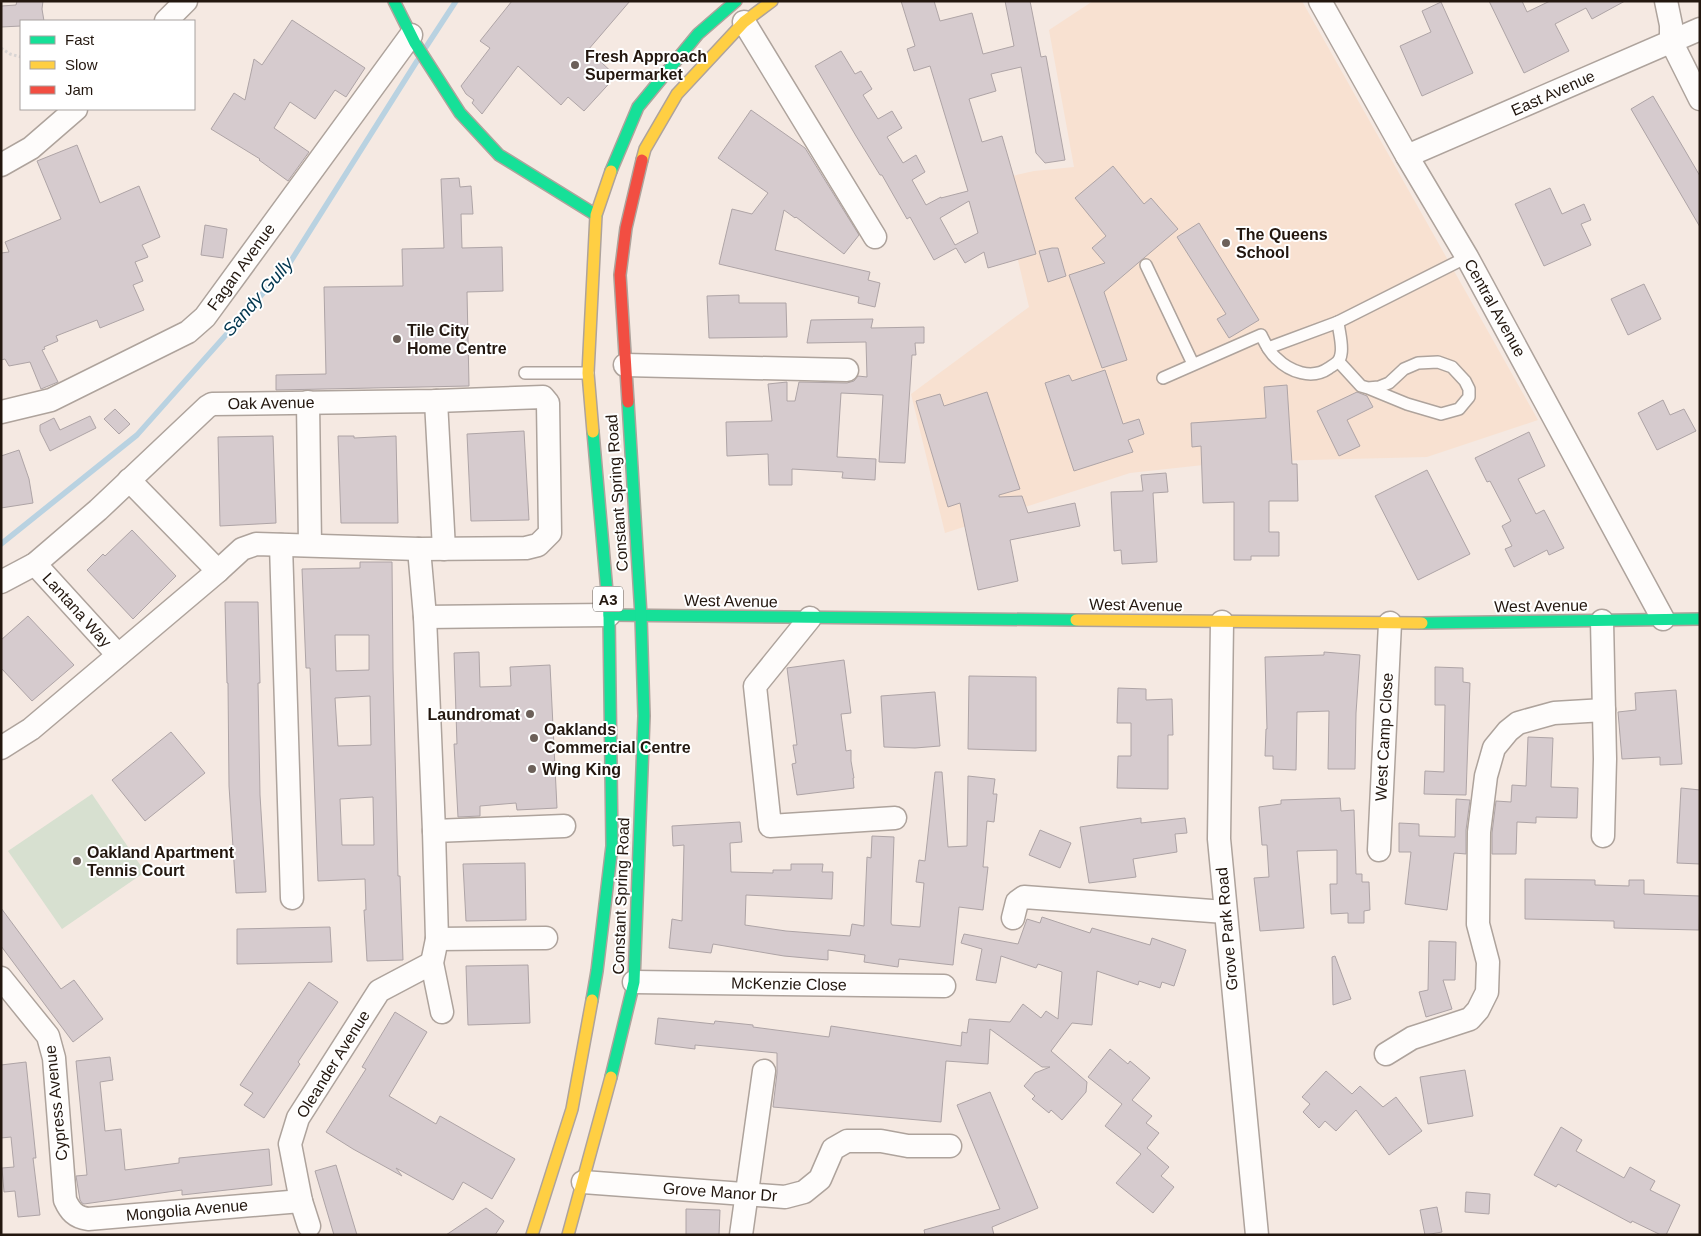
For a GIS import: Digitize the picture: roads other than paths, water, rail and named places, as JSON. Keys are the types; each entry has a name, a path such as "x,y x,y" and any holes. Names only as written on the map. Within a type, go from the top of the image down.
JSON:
{"main road":[{"path":"394,1 412,39 451,100 460,113 499,155 596,215"},
{"name":"Constant Spring Road","path":"532,1235 572,1109 597,971 612,846 609,615 588,373 596,215 614,161 638,107 698,34 736,1"},
{"name":"Constant Spring Road","path":"568,1235 610,1085 634,982 644,716 642,616 620,275 626,228 645,149 677,94 744,22 772,1"},
{"name":"West Avenue","path":"609,615 1390,623 1700,619"}],"street":[{"path":"167,20 186,1"},
{"name":"Central Avenue","path":"1320,1 1407,156 1467,257 1663,619"},
{"path":"1666,1 1671,26 1671,41 1700,98"},
{"path":"744,22 875,237"},
{"name":"East Avenue","path":"1407,156 1700,29"},
{"name":"Fagan Avenue","path":"1,412 51,400 188,332 205,316 412,39"},
{"path":"1,165 31,148 75,110"},
{"path":"625,365 847,370"},
{"name":"Oak Avenue","path":"1,582 35,564 98,510 206,407 212,404 436,401 543,397 548,403 550,533 538,545 526,548 444,549"},
{"path":"5,738 31,730 242,549 256,544 444,549 436,401"},
{"path":"308,402 310,545"},
{"path":"129,480 218,571"},
{"path":"280,545 292,898"},
{"path":"419,549 425,617 434,831 437,939 432,963 442,1012"},
{"name":"Lantana Way","path":"35,564 118,656"},
{"path":"425,617 609,615"},
{"path":"810,618 755,686 770,826 894,818"},
{"path":"1602,621 1605,759 1603,836"},
{"name":"Grove Park Road","path":"1222,622 1219,839 1257,1235"},
{"name":"West Camp Close","path":"1378,850 1390,623"},
{"path":"1386,1054 1412,1038 1470,1019 1478,1010 1487,992 1488,962 1478,924 1479,832 1486,776 1494,748 1508,731 1518,723 1554,713 1604,710"},
{"path":"434,831 564,826"},
{"path":"1013,918 1018,902 1024,896 1225,912"},
{"path":"437,939 546,938"},
{"name":"Oleander Avenue","path":"309,1226 301,1200 290,1144 298,1118 379,991 432,963"},
{"name":"Cypress Avenue","path":"1,978 48,1036 54,1058 65,1200 73,1214"},
{"name":"McKenzie Close","path":"634,982 944,986"},
{"path":"741,1235 764,1071"},
{"name":"Grove Manor Dr","path":"583,1182 785,1197 804,1192 820,1179 833,1149 847,1141 881,1141 908,1146 950,1146"},
{"name":"Mongolia Avenue","path":"73,1214 80,1218 88,1219 301,1200"}],"lane":[{"path":"1268,348 1338,322 1467,257"},
{"path":"1146,264 1193,364"},
{"path":"1163,378 1261,335 1276,359 1294,370 1308,374 1321,374 1338,362 1342,352 1338,322"},
{"path":"1338,362 1361,386 1407,404 1441,414 1459,409 1469,397 1469,389 1465,381 1452,367 1438,362 1418,362 1404,369 1389,383 1379,387 1368,388"},
{"path":"525,373 588,373"}],"waterway":[{"name":"Sandy Gully","path":"426,47 456,1"},
{"name":"Sandy Gully","path":"1,544 137,435 289,264 417,61"}],"place":[{"name":"Fresh Approach Supermarket","path":"575,65"},
{"name":"The Queens School","path":"1226,243"},
{"name":"Tile City Home Centre","path":"397,339"},
{"name":"Laundromat","path":"530,714"},
{"name":"Oaklands Commercial Centre","path":"534,738"},
{"name":"Wing King","path":"532,769"},
{"name":"Oakland Apartment Tennis Court","path":"77,861"}]}
